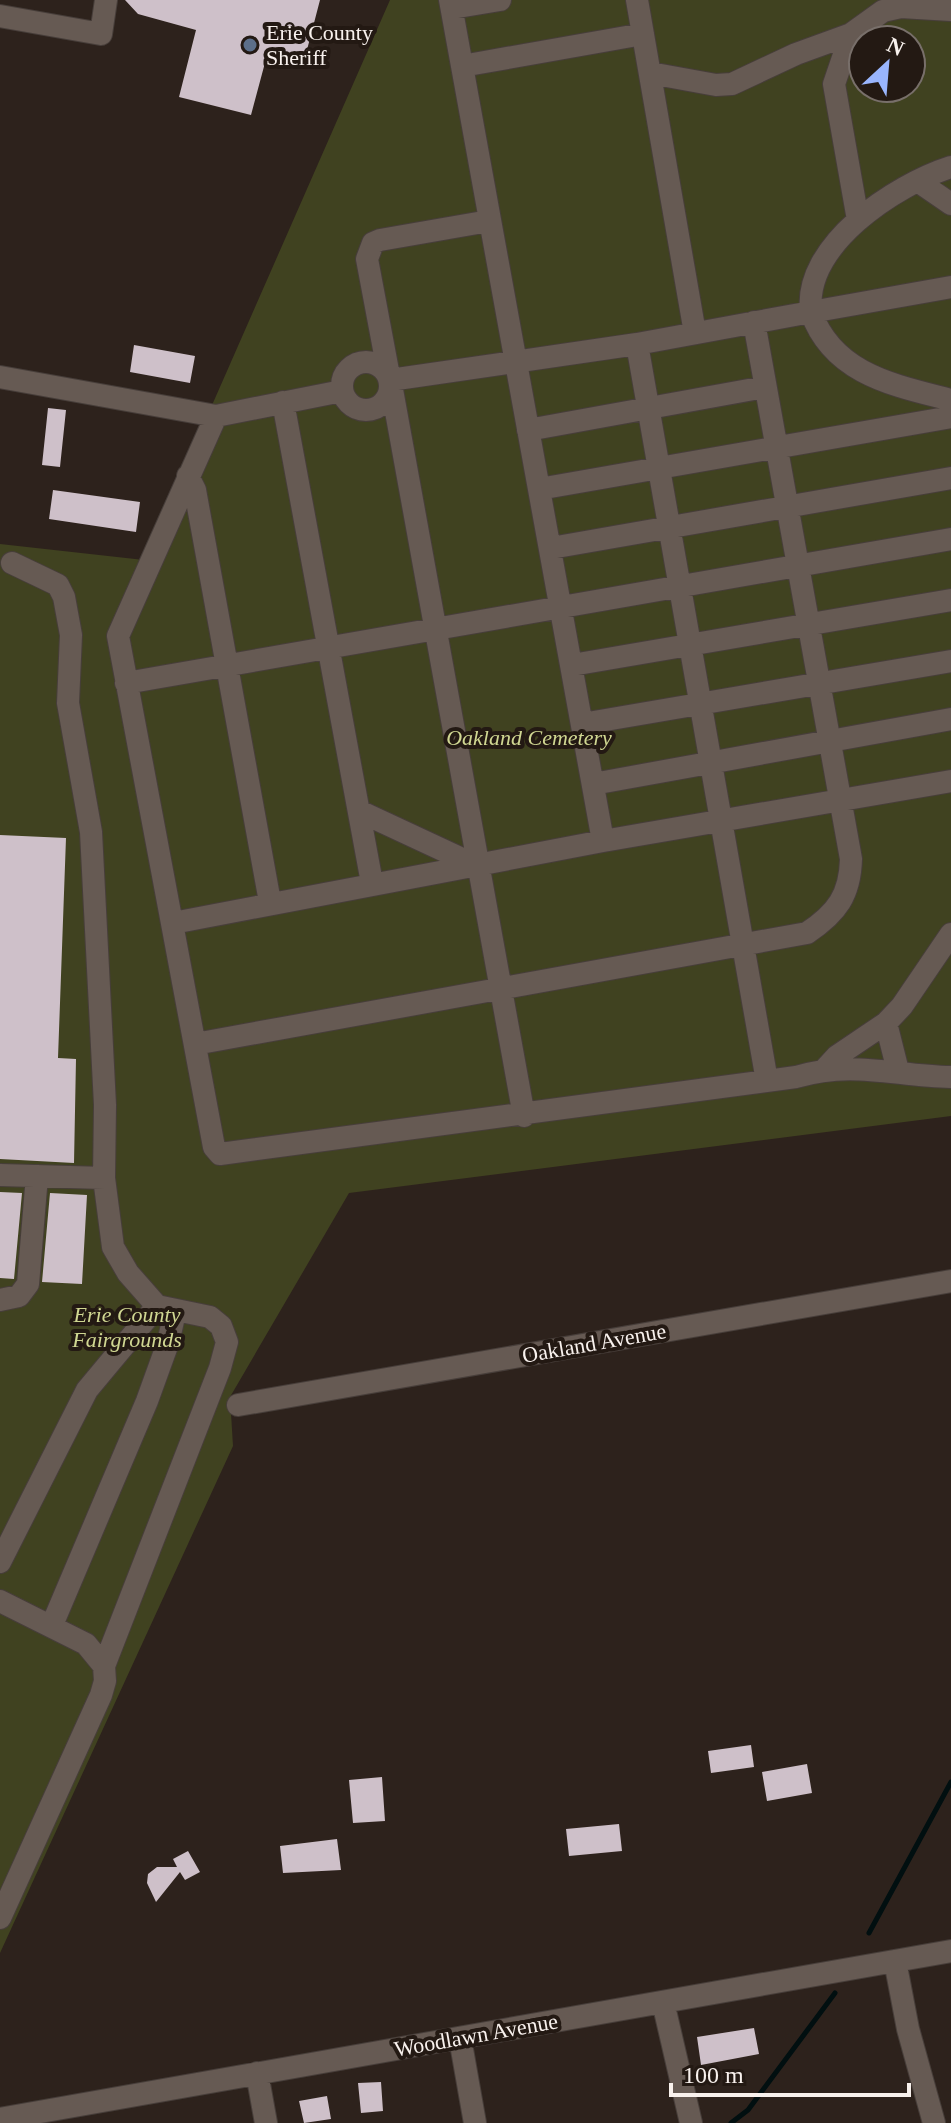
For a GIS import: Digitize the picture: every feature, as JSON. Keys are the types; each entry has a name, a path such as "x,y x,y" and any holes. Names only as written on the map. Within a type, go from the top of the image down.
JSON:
{"street":[{"path":"0,16 101,34 106,0"},
{"path":"500,0 451,4 603,841"},
{"path":"637,0 695,333"},
{"path":"865,24 883,11 901,7 951,10"},
{"path":"462,66 643,34"},
{"path":"650,73 716,85 732,84 796,54 847,35"},
{"path":"834,84 847,46"},
{"path":"796,54 823,68 834,84 858,220"},
{"path":"951,167 889,197 858,220 839,240 819,269 809,295 811,312 827,345 843,361 900,387 951,400"},
{"path":"919,182 951,204"},
{"path":"489,221 380,240 369,250 367,259 524,1116"},
{"path":"390,380 637,344 951,287"},
{"path":"195,1044 807,933 826,920 842,903 850,882 851,859 754,322"},
{"path":"637,344 767,1081"},
{"path":"361,361 377,364 390,380 386,400 372,410 350,404 342,391 348,369 361,361"},
{"path":"0,377 216,416 342,391"},
{"path":"528,430 765,387"},
{"path":"283,402 372,883"},
{"path":"216,416 118,636 214,1147 220,1154 524,1116 767,1081 826,1068 951,1077"},
{"path":"539,489 951,417"},
{"path":"188,476 195,490 270,902"},
{"path":"551,548 951,478"},
{"path":"126,683 951,539"},
{"path":"0,1918 101,1695 105,1681 104,1666 226,1351 227,1337 216,1320 203,1314 166,1309 119,1261 113,1247 104,1178 105,1105 91,832 69,721 71,635 64,597 58,585 12,563"},
{"path":"572,665 951,600"},
{"path":"582,724 951,661"},
{"path":"593,784 951,719"},
{"path":"173,923 372,883 951,781"},
{"path":"359,811 477,866"},
{"path":"826,1068 837,1056 886,1023 902,1006 951,933"},
{"path":"886,1023 898,1071"},
{"path":"0,1175 104,1178"},
{"path":"0,1300 19,1296 28,1284 37,1176"},
{"name":"Oakland Avenue","path":"238,1405 951,1281"},
{"path":"0,1562 87,1390 166,1309"},
{"path":"52,1625 152,1390 166,1309"},
{"path":"0,1601 90,1646 104,1666"},
{"name":"Woodlawn Avenue","path":"0,2119 26,2119 257,2073 951,1951"},
{"path":"895,1961 908,2029 934,2123"},
{"path":"663,2002 691,2123"},
{"path":"460,2038 475,2123"},
{"path":"257,2073 266,2123"}],"green space":[{"name":"Oakland Cemetery","path":"390,0 951,0 951,1116 349,1193 230,1397 233,1446 0,1953 0,544 144,560"}],"building":[{"name":"Erie County Sheriff","path":"125,0 320,0 302,69 266,59 251,115 179,97 196,30 138,14"},
{"path":"134,345 195,356 190,383 130,372"},
{"path":"48,408 66,410 60,467 42,465"},
{"path":"53,490 140,502 136,532 49,519"},
{"path":"0,835 66,838 58,1058 76,1059 74,1163 0,1159"},
{"path":"0,1192 22,1193 14,1279 0,1278"},
{"path":"50,1193 87,1195 82,1284 42,1282"},
{"path":"751,1745 754,1767 711,1773 708,1751"},
{"path":"807,1764 812,1793 767,1801 762,1772"},
{"path":"382,1777 385,1821 353,1823 349,1780"},
{"path":"619,1824 622,1851 569,1856 566,1829"},
{"path":"337,1839 341,1870 283,1873 280,1846"},
{"path":"188,1851 200,1872 185,1880 180,1872 156,1902 147,1883 148,1874 157,1867 177,1867 173,1859"},
{"path":"754,2028 759,2054 701,2065 697,2037"},
{"path":"381,2082 383,2111 361,2113 358,2083"},
{"path":"327,2096 331,2119 304,2123 299,2101"}],"waterway":[{"path":"869,1933 951,1782"},
{"path":"731,2123 748,2110 835,1993"}],"place":[{"name":"Erie County Sheriff","path":"250,45"}],"park label":[{"name":"Erie County Fairgrounds","path":"127,1326"}]}
